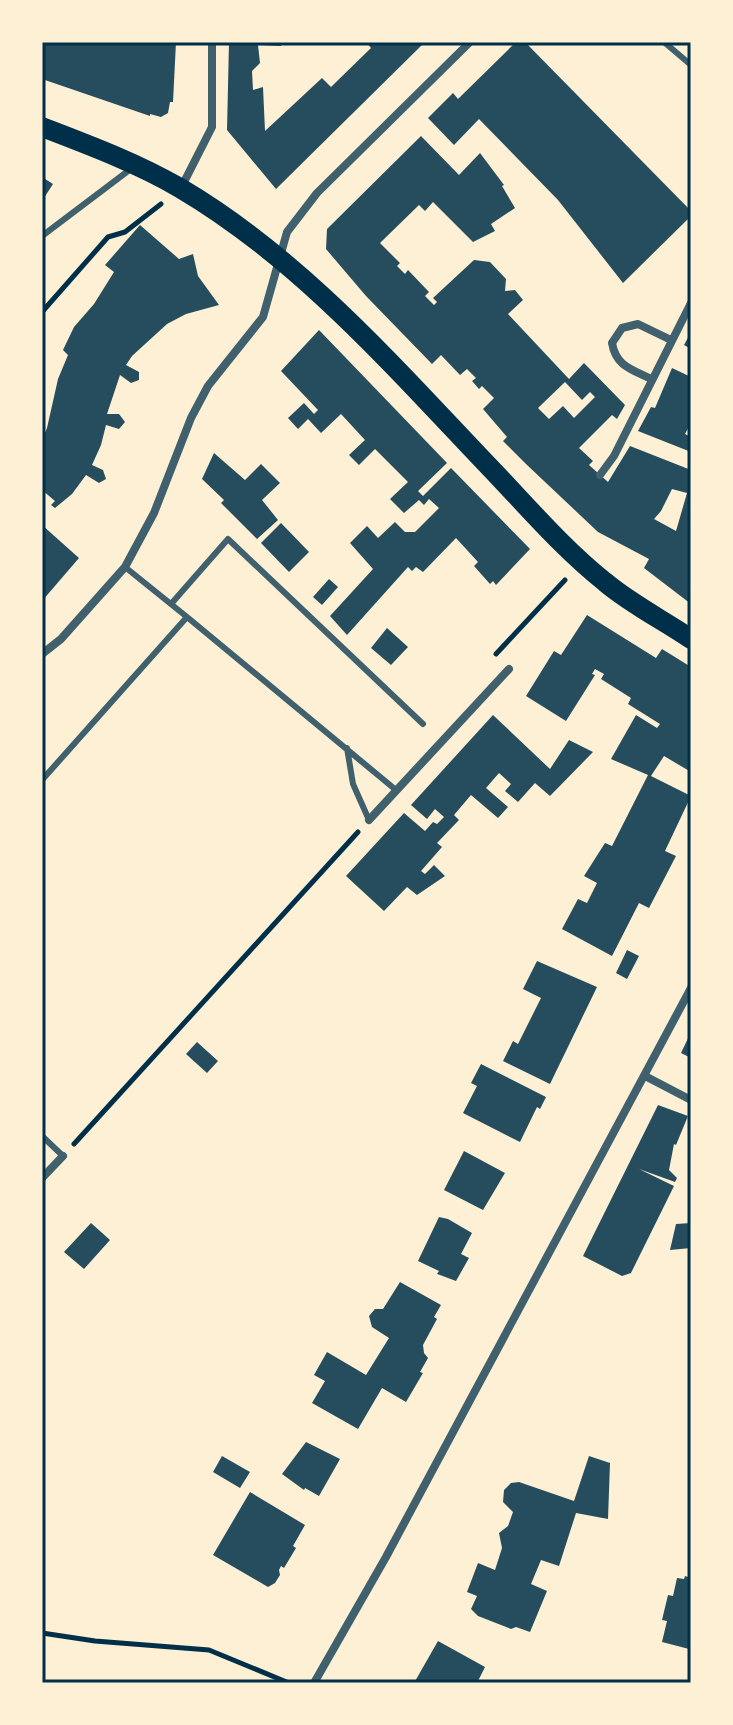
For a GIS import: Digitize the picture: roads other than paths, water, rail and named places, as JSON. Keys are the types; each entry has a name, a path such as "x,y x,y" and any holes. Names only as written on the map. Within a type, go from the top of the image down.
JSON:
{"main road":[{"path":"42,127 181,189 277,258 353,325 582,561 606,583 691,639"}],"street":[{"path":"181,189 212,127 212,42"},
{"path":"42,654 61,639 125,567 154,513 191,418 208,386 263,317 271,296 277,258 287,232 309,202 470,42"},
{"path":"600,475 614,456 691,303"},
{"path":"651,379 621,363 615,356 612,343 622,328 638,324 671,340"},
{"path":"369,820 509,669"},
{"path":"314,1683 386,1557 691,988"},
{"path":"645,1076 691,1100"},
{"path":"42,1178 63,1156"}],"lane":[{"path":"664,42 691,65"},
{"path":"42,236 135,166"},
{"path":"171,604 228,539 423,724"},
{"path":"125,567 396,790"},
{"path":"42,780 187,617"},
{"path":"347,748 353,784 369,820"},
{"path":"42,1136 63,1156"}]}
